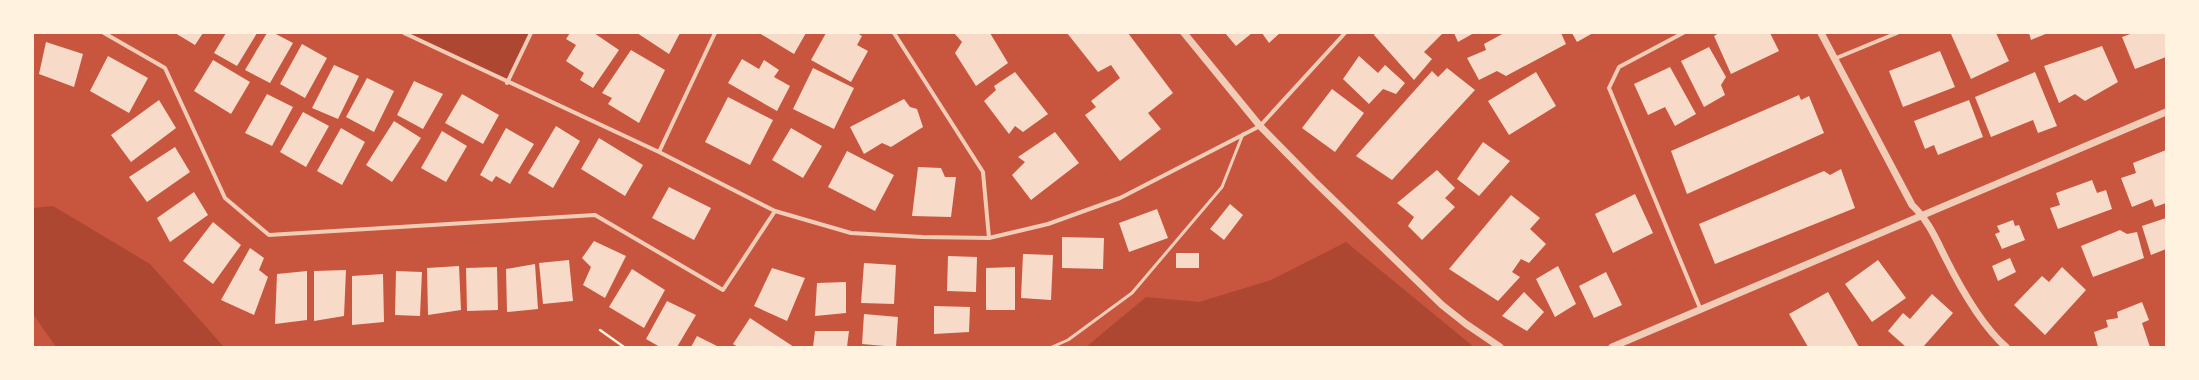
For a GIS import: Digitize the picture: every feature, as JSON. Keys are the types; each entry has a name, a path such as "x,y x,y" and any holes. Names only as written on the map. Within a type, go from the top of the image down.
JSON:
{"street":[{"path":"104,33 165,68 225,198 269,236 595,215 723,290 775,211"},
{"path":"404,33 507,83 659,152 775,211 851,233 922,237 989,238 1048,224 1120,198 1260,126 1345,33"},
{"path":"507,83 531,33"},
{"path":"659,152 715,33"},
{"path":"894,33 982,172 989,238"},
{"path":"1184,33 1260,126 1313,180 1442,305 1466,324 1500,347"},
{"path":"1683,33 1619,67 1609,88 1700,308"},
{"path":"1821,33 1912,205 1924,216 1956,279 1995,337 2006,347"},
{"path":"1834,59 1897,33"},
{"path":"1612,347 1700,308 1924,216 2166,112"}],"lane":[{"path":"1052,347 1068,340 1132,293 1222,187 1244,133"}],"path":[{"path":"600,330 624,347"}],"shaded area":[{"path":"410,33 531,33 507,83"},
{"path":"53,206 150,264 224,347 56,347 33,314 33,208"},
{"path":"1346,242 1474,347 1086,347 1146,297 1199,302 1271,280"}],"building":[{"path":"175,33 203,33 195,45"},
{"path":"226,33 257,33 237,66 214,53"},
{"path":"267,33 274,33 293,43 270,83 245,70"},
{"path":"570,33 594,33 619,50 593,88 580,80 584,73 566,61 576,45 566,39"},
{"path":"637,33 680,33 669,54"},
{"path":"759,33 806,33 794,54"},
{"path":"826,33 857,33 862,36 857,45 868,51 851,82 811,60"},
{"path":"954,33 990,33 1008,63 976,86 955,53 962,42"},
{"path":"1067,33 1128,33 1173,93 1148,113 1161,129 1120,161 1085,115 1096,107 1091,101 1120,78 1111,65 1098,72"},
{"path":"1225,33 1252,33 1236,46"},
{"path":"1262,33 1280,33 1269,43"},
{"path":"1375,33 1443,33 1424,52 1432,59 1414,80 1374,35"},
{"path":"1454,33 1474,33 1458,42"},
{"path":"1504,33 1561,33 1566,44 1506,76 1497,71 1479,80 1467,58 1486,50 1484,44"},
{"path":"1572,33 1593,33 1577,42"},
{"path":"1719,33 1770,33 1779,51 1731,74 1714,36"},
{"path":"1996,33 2009,61 1971,79 1951,34"},
{"path":"2029,33 2048,33 2031,40"},
{"path":"2133,33 2166,33 2166,57 2135,69 2122,37"},
{"path":"46,42 83,54 74,87 39,74"},
{"path":"302,44 327,58 305,98 280,84"},
{"path":"2102,46 2118,82 2085,101 2075,94 2059,103 2044,66"},
{"path":"1709,47 1726,77 1721,85 1725,95 1704,107 1681,61"},
{"path":"631,50 665,70 639,123 608,104 612,98 602,93"},
{"path":"1940,51 1955,87 1903,107 1889,71"},
{"path":"108,56 148,78 129,113 90,91"},
{"path":"1359,56 1378,73 1385,65 1405,83 1396,94 1383,89 1369,104 1343,79"},
{"path":"742,59 759,69 764,60 779,70 774,77 790,86 777,111 728,83"},
{"path":"213,60 250,82 231,114 194,91"},
{"path":"334,65 359,76 338,119 312,108"},
{"path":"1670,67 1696,114 1675,126 1665,107 1648,115 1634,84"},
{"path":"813,68 854,88 834,129 793,109"},
{"path":"1447,68 1475,90 1392,180 1356,156 1432,71 1438,77"},
{"path":"1015,72 1048,114 1023,132 1015,126 1009,134 984,101 996,90 994,86"},
{"path":"1536,72 1556,106 1509,135 1488,101"},
{"path":"2035,72 2057,126 2038,133 2033,120 1991,137 1975,97"},
{"path":"367,78 394,91 374,132 346,117"},
{"path":"414,81 443,94 423,129 397,115"},
{"path":"1332,89 1364,113 1335,152 1302,128"},
{"path":"267,94 293,107 272,146 245,133"},
{"path":"462,94 499,115 483,144 445,123"},
{"path":"1799,95 1801,100 1809,96 1824,133 1687,194 1671,151"},
{"path":"728,97 773,120 750,165 705,142"},
{"path":"904,99 910,107 917,109 923,127 891,147 882,143 864,154 850,127"},
{"path":"159,100 176,128 131,162 111,135"},
{"path":"1969,100 1983,137 1938,155 1934,145 1925,149 1914,121"},
{"path":"303,112 329,126 306,167 280,152"},
{"path":"394,121 421,138 392,182 366,165"},
{"path":"556,126 580,141 553,188 528,173"},
{"path":"341,128 365,142 342,185 317,171"},
{"path":"506,128 534,144 510,184 496,176 492,182 480,175"},
{"path":"791,128 822,146 803,178 772,160"},
{"path":"442,131 467,146 446,182 421,168"},
{"path":"1055,132 1079,163 1031,200 1012,175 1025,162 1018,157"},
{"path":"599,138 643,165 625,196 581,169"},
{"path":"1483,142 1510,161 1479,196 1457,179"},
{"path":"175,147 190,172 147,202 129,177"},
{"path":"2166,150 2166,203 2155,207 2152,199 2132,207 2121,178 2136,173 2133,163"},
{"path":"847,151 894,175 875,211 828,187"},
{"path":"918,167 941,168 945,177 956,177 951,217 912,216"},
{"path":"1841,169 1855,208 1715,264 1699,224 1824,171 1830,175"},
{"path":"1437,170 1455,188 1445,198 1455,207 1422,240 1408,226 1414,217 1397,203"},
{"path":"2092,180 2097,193 2106,190 2112,209 2058,229 2050,208 2060,205 2056,193"},
{"path":"669,187 711,208 694,240 652,218"},
{"path":"194,192 208,215 170,242 157,218"},
{"path":"1635,194 1653,233 1613,253 1595,214"},
{"path":"1511,195 1540,218 1530,229 1546,244 1529,263 1521,259 1512,272 1520,277 1498,301 1449,269"},
{"path":"1230,204 1243,215 1224,240 1210,229"},
{"path":"1157,209 1168,238 1129,252 1119,223"},
{"path":"2166,218 2166,249 2151,255 2142,226"},
{"path":"2013,220 2015,226 2019,225 2025,240 2002,249 1995,234 2000,232 1997,226"},
{"path":"213,222 241,245 213,284 183,261"},
{"path":"2120,230 2127,234 2137,232 2144,258 2093,277 2081,246"},
{"path":"1062,237 1104,238 1103,269 1062,268"},
{"path":"594,241 626,256 605,298 583,285 591,267 582,258"},
{"path":"250,248 264,258 259,270 268,277 254,315 221,300"},
{"path":"1176,253 1199,253 1199,268 1176,268"},
{"path":"1023,254 1053,255 1051,300 1021,298"},
{"path":"948,256 977,257 976,292 947,291"},
{"path":"2010,258 2016,272 1998,281 1992,266"},
{"path":"569,260 573,301 543,304 539,263"},
{"path":"1878,260 1906,298 1872,322 1845,284"},
{"path":"864,263 896,265 894,304 861,303"},
{"path":"535,264 538,309 507,312 506,269"},
{"path":"459,266 461,310 428,315 427,268"},
{"path":"1558,266 1576,304 1555,317 1536,279"},
{"path":"497,267 498,310 467,311 466,268"},
{"path":"1015,267 1015,310 986,310 986,268"},
{"path":"2062,267 2086,290 2045,335 2014,305 2042,276 2049,282"},
{"path":"772,268 805,278 787,321 754,306"},
{"path":"632,269 665,290 644,328 609,307"},
{"path":"346,270 344,316 314,321 314,271"},
{"path":"307,271 307,320 275,324 277,274"},
{"path":"396,271 422,272 420,316 395,315"},
{"path":"1606,272 1622,305 1594,318 1579,286"},
{"path":"383,274 384,322 352,325 352,276"},
{"path":"846,282 846,313 815,316 817,283"},
{"path":"1524,292 1544,312 1527,331 1502,316"},
{"path":"1828,292 1859,347 1808,347 1789,314"},
{"path":"1932,294 1953,313 1923,347 1906,347 1888,331 1903,313 1910,319"},
{"path":"667,301 696,315 677,347 660,347 646,339"},
{"path":"2142,302 2149,320 2142,323 2150,347 2098,347 2094,332 2108,327 2106,320 2118,318 2117,312"},
{"path":"934,306 970,307 969,332 934,334"},
{"path":"864,314 898,317 896,347 862,344"},
{"path":"750,318 794,347 738,347 733,344"},
{"path":"815,331 849,331 847,347 813,347"},
{"path":"697,336 719,347 691,347"}]}
